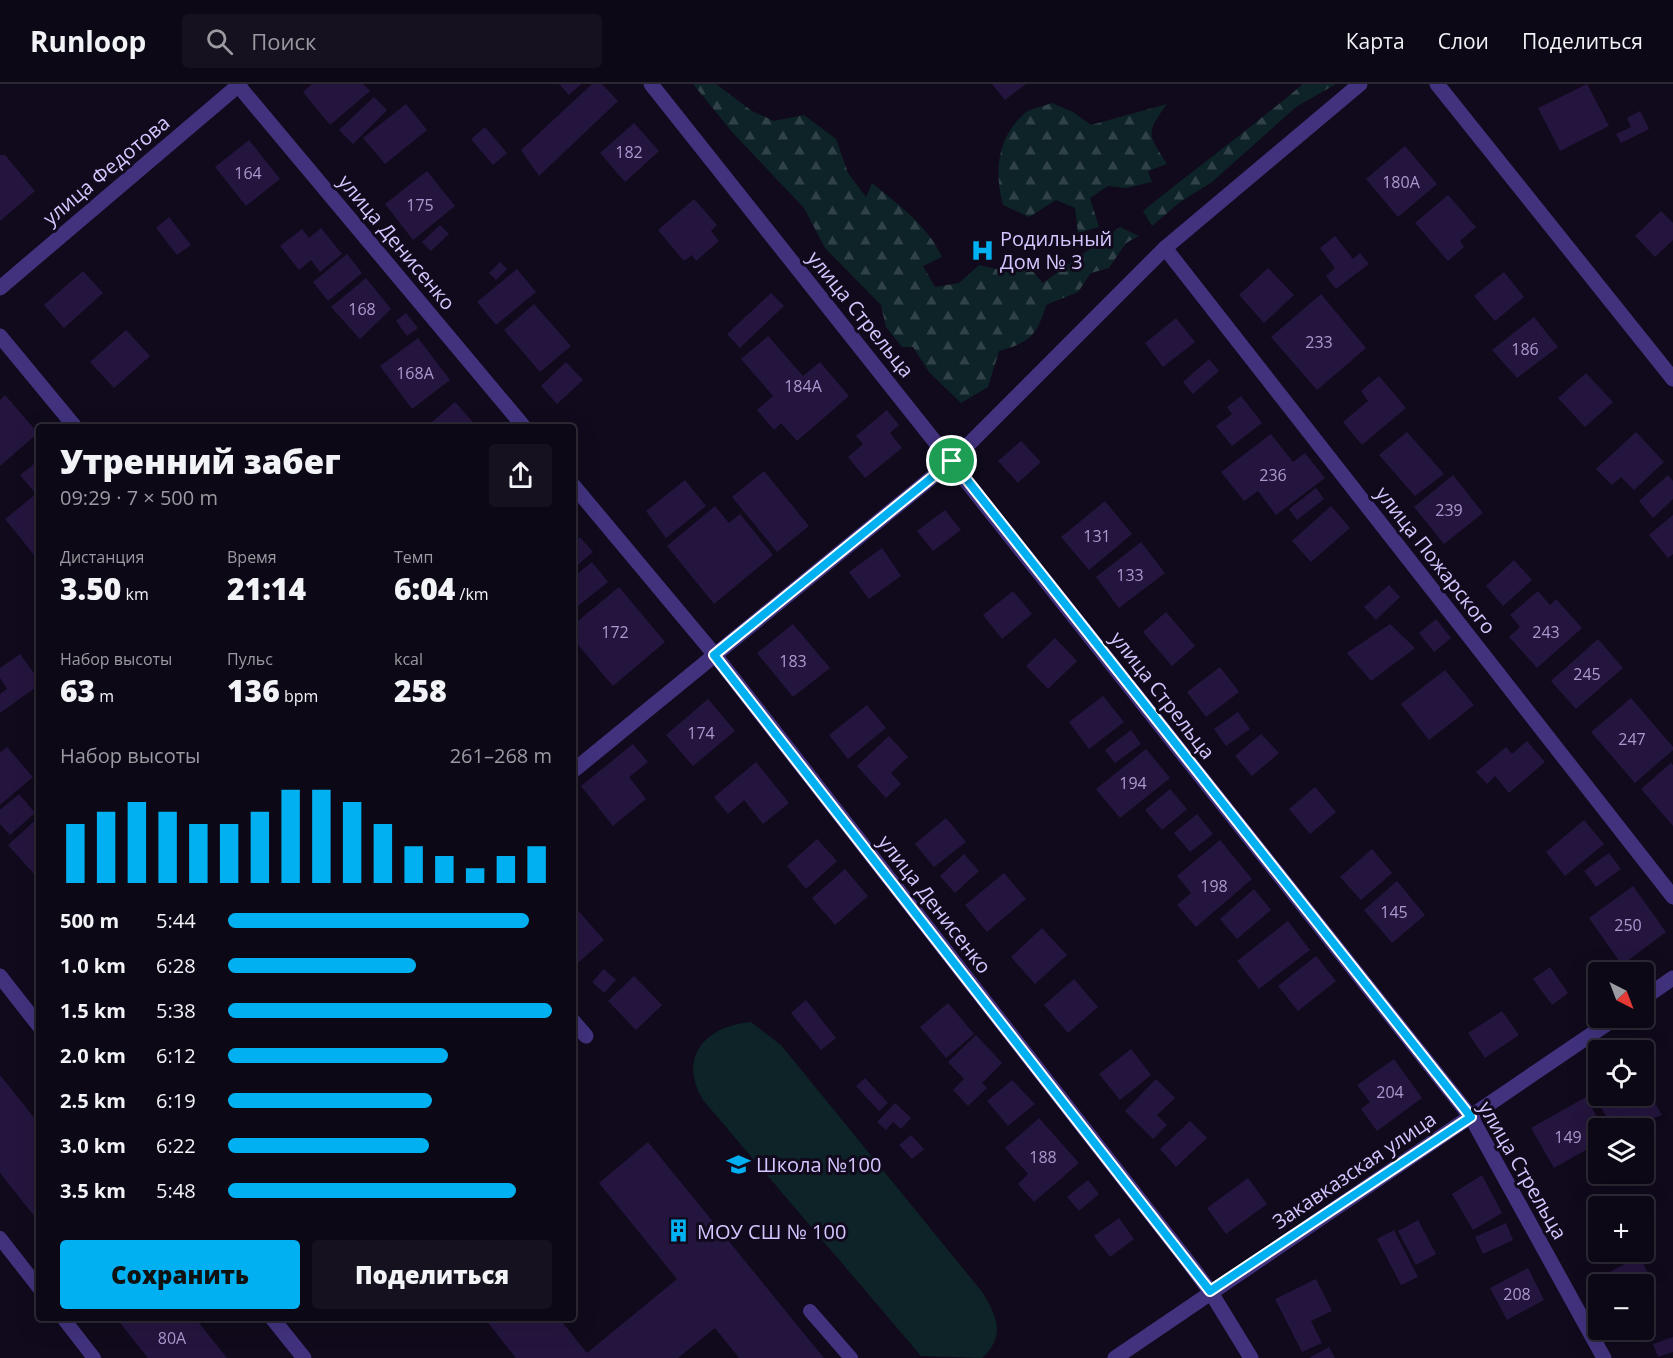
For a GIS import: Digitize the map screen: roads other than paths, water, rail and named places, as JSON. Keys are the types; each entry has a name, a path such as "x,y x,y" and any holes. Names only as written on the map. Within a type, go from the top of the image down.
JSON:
{"street":[{"name":"улица Федотова","path":"0,288 238,84"},
{"name":"улица Денисенко","path":"238,84 522,424"},
{"name":"улица Стрельца","path":"651,84 1471,1117 1604,1358"},
{"path":"576,769 952,461 1165,248 1360,84"},
{"path":"1437,84 1673,379"},
{"name":"улица Пожарского","path":"1165,248 1673,897"},
{"path":"0,336 73,424"},
{"name":"улица Денисенко","path":"576,489 714,655 1210,1291 1251,1358"},
{"path":"0,976 36,1022"},
{"path":"1654,991 1673,978"},
{"path":"576,1024 586,1036"},
{"name":"Закавказская улица","path":"1115,1358 1210,1291 1601,1028"},
{"path":"274,1321 304,1358"}],"lane":[{"path":"0,1238 36,1284"},
{"path":"810,1311 850,1358"},
{"path":"65,1321 94,1358"}],"place":[{"name":"Родильный Дом № 3","path":"982,250"},
{"name":"Школа №100","path":"738,1164"},
{"name":"МОУ СШ № 100","path":"679,1231"}]}
